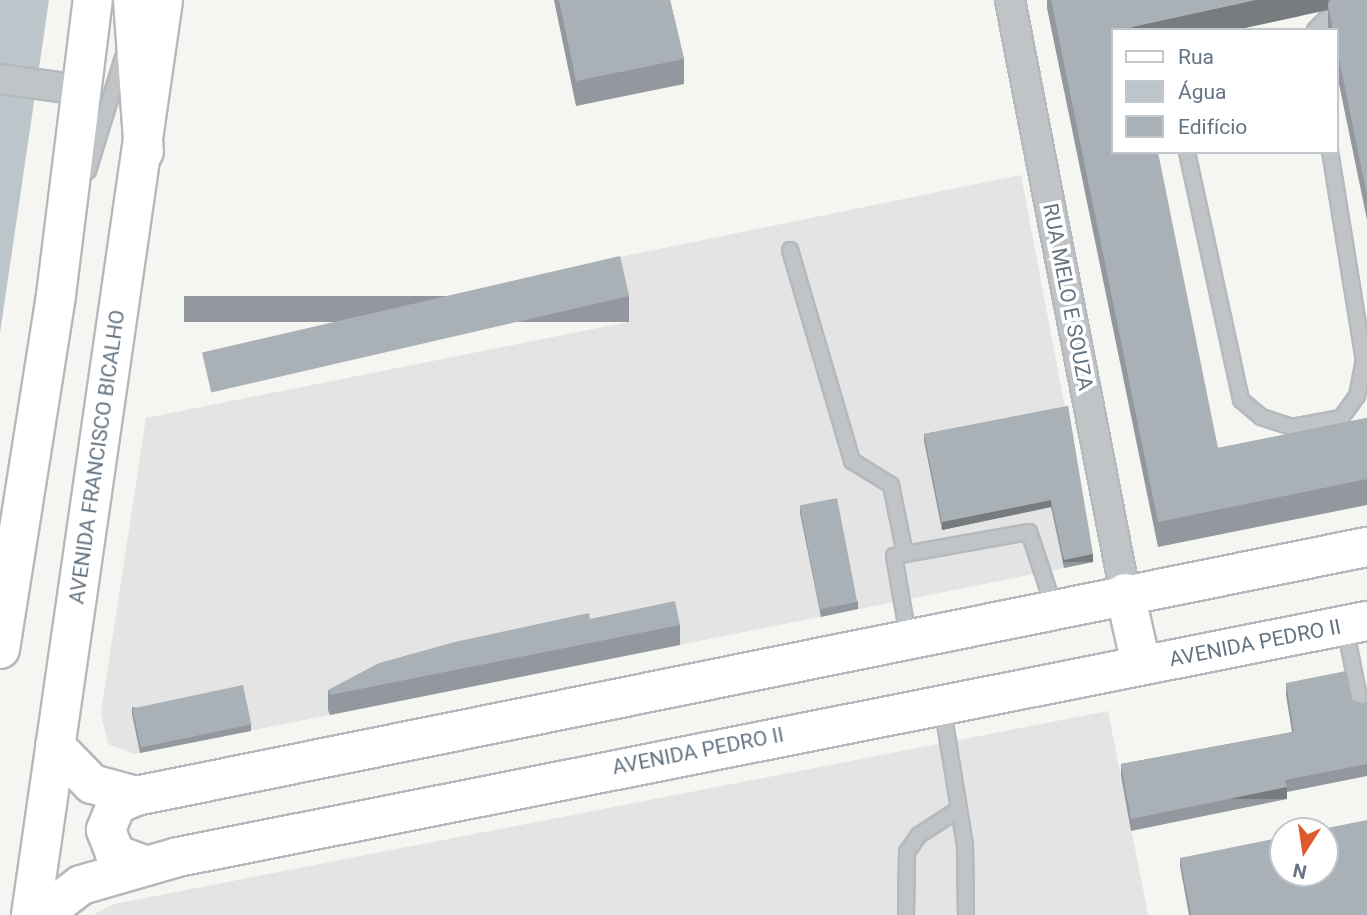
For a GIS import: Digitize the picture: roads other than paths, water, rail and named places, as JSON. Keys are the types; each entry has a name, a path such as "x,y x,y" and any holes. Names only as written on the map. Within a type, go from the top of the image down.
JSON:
{"main road":[{"path":"0,649 56,295 93,0"},
{"name":"AVENIDA FRANCISCO BICALHO","path":"31,915 144,152 142,5"},
{"path":"144,865 115,854 106,830 116,805 136,796 908,636 1367,547"},
{"path":"1125,593 1141,664"},
{"name":"AVENIDA PEDRO II","path":"42,915 81,885 144,865 942,702 1356,623"},
{"path":"55,746 92,784 136,796"}],"street":[{"name":"RUA MELO E SOUZA","path":"1010,0 1125,593"},
{"path":"0,79 80,90"}],"lane":[{"path":"56,295 142,5"},
{"path":"1317,28 1326,19"},
{"path":"1187,154 1241,400 1261,417 1292,427 1340,418 1357,396 1364,361 1330,154"},
{"path":"790,250 852,461 891,485 905,555"},
{"path":"908,636 890,560 905,555 1029,532 1054,607"},
{"path":"1356,623 1361,706"},
{"path":"942,702 956,811 965,845 966,915"},
{"path":"906,915 906,852 956,811"}],"water":[{"path":"0,0 49,0 0,333"}]}
